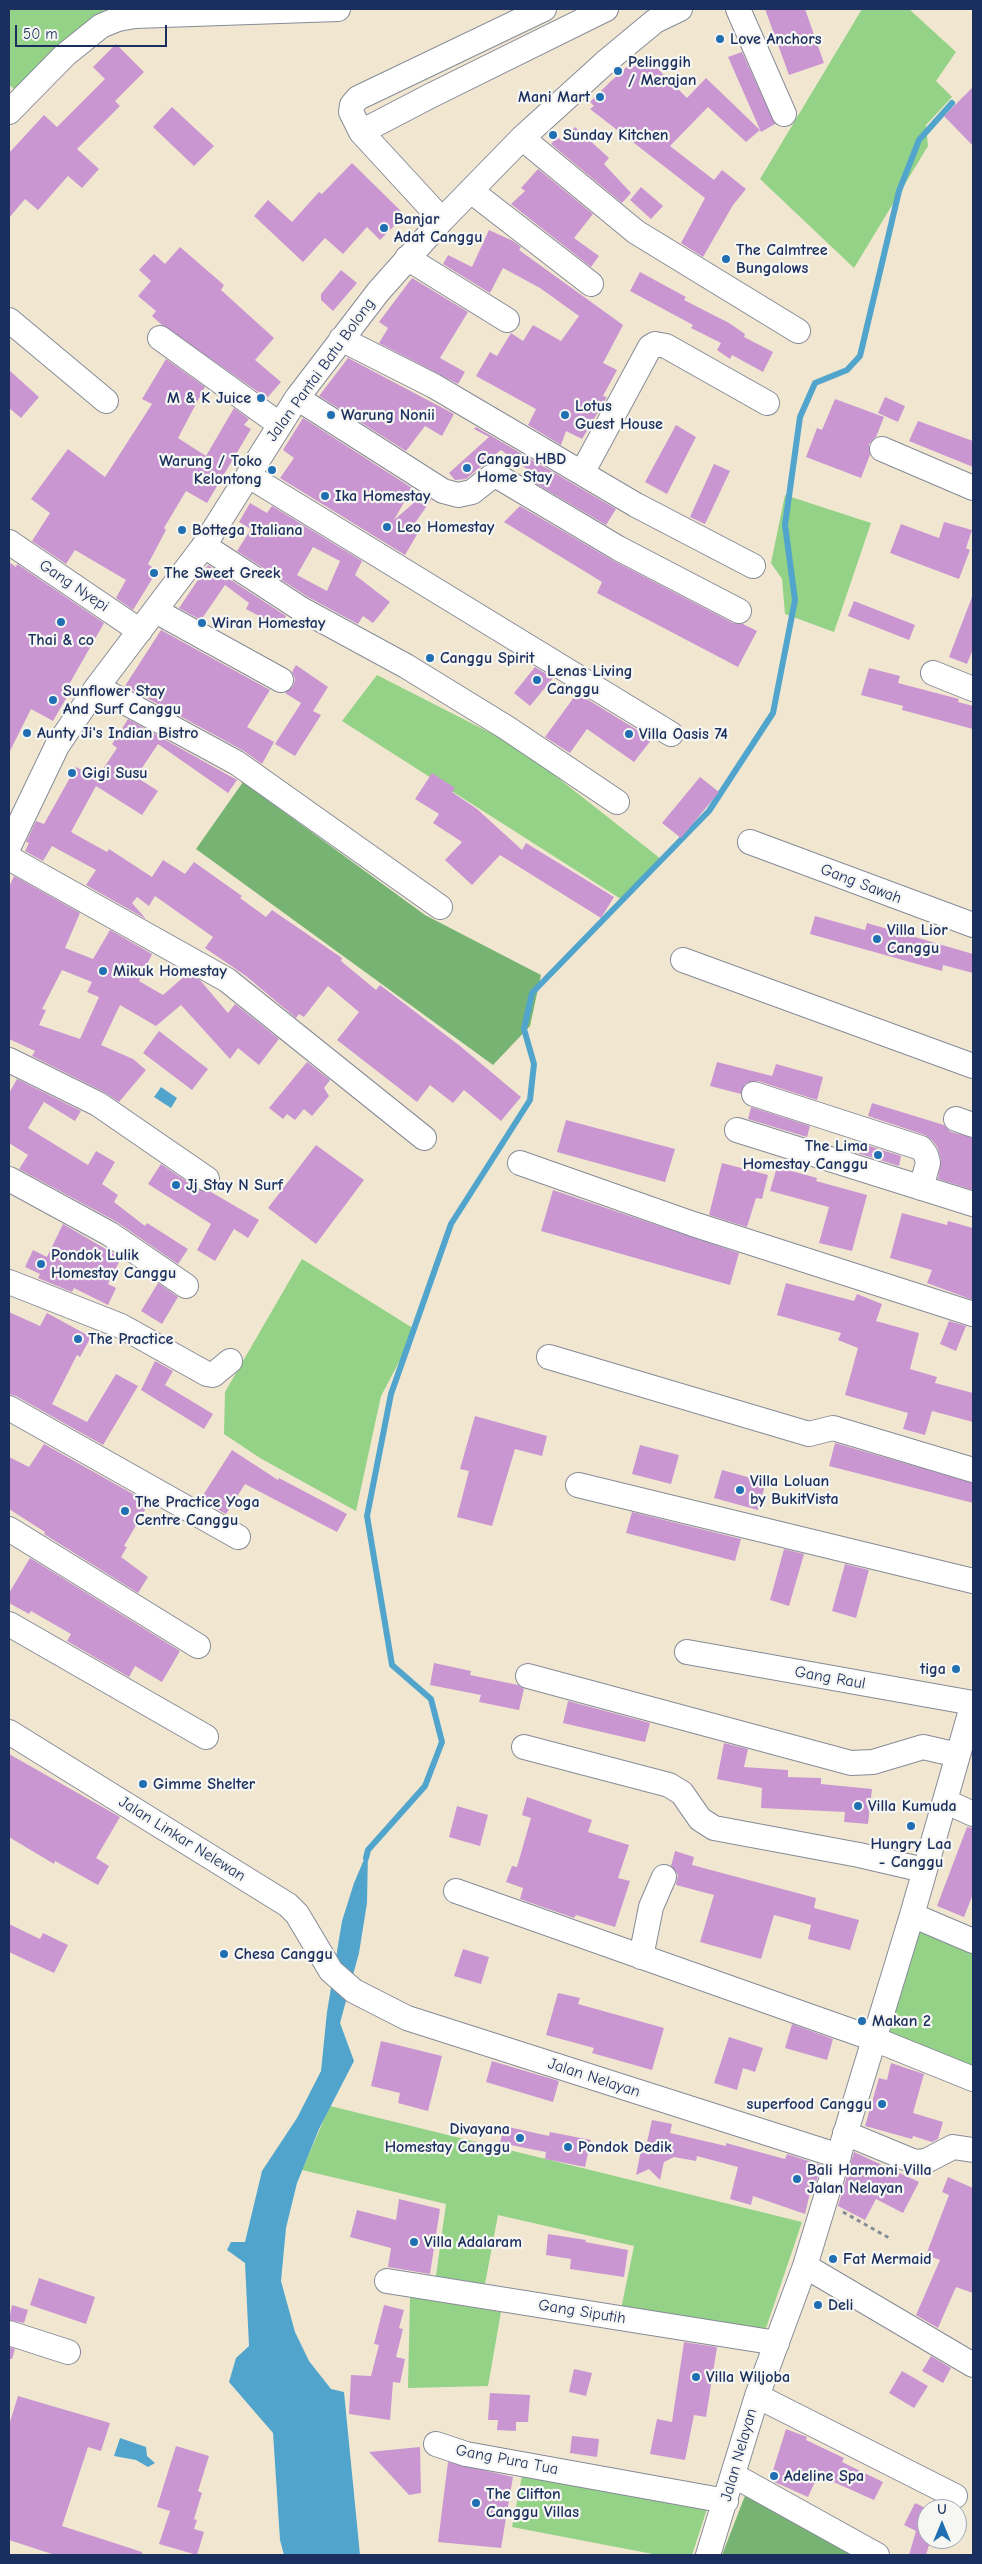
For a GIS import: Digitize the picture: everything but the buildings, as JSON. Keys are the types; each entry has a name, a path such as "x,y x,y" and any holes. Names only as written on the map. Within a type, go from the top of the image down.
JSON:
{"street":[{"path":"9,112 72,49 100,26 118,19 135,16 338,9"},
{"path":"442,220 361,132 351,112 352,105 358,98 544,9"},
{"path":"361,132 606,9"},
{"path":"738,9 784,114"},
{"name":"Jalan Pantai Batu Bolong","path":"9,846 56,746 96,687 156,611 203,547 249,476 279,424 341,339 407,258 522,138 664,12"},
{"path":"522,138 636,232 798,330"},
{"path":"471,191 591,284"},
{"path":"407,258 507,320"},
{"path":"9,320 106,401"},
{"path":"160,338 279,424"},
{"path":"341,339 434,386 636,505 752,566"},
{"path":"582,473 650,347 655,344 666,346 767,403"},
{"path":"297,398 444,491 458,495 472,492 491,477 497,476 618,548 739,611"},
{"path":"882,449 973,488"},
{"path":"249,476 670,734"},
{"name":"Gang Nyepi","path":"9,542 140,631"},
{"path":"203,547 209,549 301,609 406,666 507,728 617,802"},
{"path":"156,611 281,680"},
{"path":"933,673 973,689"},
{"path":"96,687 237,763 440,907"},
{"name":"Gang Sawah","path":"750,842 973,925"},
{"path":"9,858 227,980 424,1138"},
{"path":"683,960 973,1066"},
{"path":"9,1060 98,1104 207,1179"},
{"path":"754,1094 921,1148 926,1155 928,1163 922,1188"},
{"path":"737,1130 973,1204"},
{"path":"520,1163 693,1224 973,1314"},
{"path":"9,1179 110,1234 186,1286"},
{"path":"9,1282 121,1326 207,1374 213,1374 230,1361"},
{"path":"549,1357 809,1434 834,1428 973,1470"},
{"path":"9,1408 238,1537"},
{"path":"578,1485 973,1581"},
{"path":"9,1529 198,1646"},
{"path":"9,1624 206,1737"},
{"name":"Gang Raul","path":"687,1652 973,1703"},
{"path":"528,1676 851,1763 873,1762 923,1747 958,1755"},
{"name":"Jalan Nelayan","path":"708,2555 757,2396 805,2266 823,2200 839,2156 912,1915 973,1703"},
{"name":"Jalan Linkar Nelewan","path":"9,1732 288,1905 297,1914 331,1971 354,1990"},
{"path":"524,1747 669,1785 682,1793 700,1819 714,1828 859,1855 924,1870"},
{"path":"945,1802 973,1814"},
{"path":"641,1957 653,1901 664,1877"},
{"path":"456,1891 874,2040 973,2079"},
{"path":"912,1915 973,1941"},
{"name":"Jalan Nelayan","path":"354,1990 407,2018 839,2156"},
{"path":"845,2133 915,2162 926,2161 953,2148 973,2150"},
{"path":"805,2266 973,2365"},
{"name":"Gang Siputih","path":"387,2282 777,2342"},
{"path":"9,2333 68,2352"},
{"path":"757,2396 955,2496"},
{"name":"Gang Pura Tua","path":"436,2444 466,2454 726,2500"},
{"path":"733,2474 877,2555"}],"path":[{"path":"823,2200 891,2239"}],"green space":[{"path":"9,9 105,9 17,91 9,85"},
{"path":"862,9 909,9 956,52 936,81 952,97 926,125 928,146 854,268 760,179"},
{"path":"785,495 871,523 834,632 785,614 782,579 771,563"},
{"path":"377,675 520,748 661,859 624,901 342,721"},
{"path":"243,782 425,915 541,975 530,1026 493,1065 196,849"},
{"path":"302,1259 416,1330 381,1396 356,1511 260,1458 224,1434 225,1392"},
{"path":"915,1923 973,1948 973,2070 886,2038"},
{"path":"330,2106 802,2222 763,2337 619,2319 634,2246 498,2215 485,2284 436,2276 446,2204 302,2170"},
{"path":"410,2297 501,2312 488,2386 408,2388"},
{"path":"523,2471 708,2506 692,2555 658,2555 512,2527"},
{"path":"748,2488 864,2555 722,2555"}],"water":[{"path":"161,1087 177,1098 171,1108 154,1097"},
{"path":"368,1850 367,1903 359,1953 340,2023 354,2061 319,2129 297,2183 286,2228 281,2281 295,2332 309,2361 331,2389 344,2392 360,2555 284,2555 280,2540 273,2433 229,2382 236,2358 249,2346 245,2263 227,2250 231,2242 245,2242 262,2171 297,2118 321,2071 327,2012 342,1921 354,1883"},
{"path":"120,2438 146,2447 147,2456 155,2463 148,2467 136,2460 114,2456"}],"waterway":[{"path":"366,1858 368,1850 425,1786 442,1742 431,1699 392,1665 367,1516 391,1394 451,1224 530,1100 534,1064 524,1029 532,993 709,811 773,713 795,600 785,525 800,417 815,383 847,370 860,356 899,191 919,140 952,103"}],"place":[{"name":"Love Anchors","path":"720,39"},
{"name":"Pelinggih / Merajan","path":"618,71"},
{"name":"Mani Mart","path":"600,97"},
{"name":"Sunday Kitchen","path":"553,135"},
{"name":"Banjar Adat Canggu","path":"384,228"},
{"name":"The Calmtree Bungalows","path":"726,259"},
{"name":"M & K Juice","path":"261,398"},
{"name":"Warung Nonii","path":"331,415"},
{"name":"Lotus Guest House","path":"565,415"},
{"name":"Canggu HBD Home Stay","path":"467,468"},
{"name":"Warung / Toko Kelontong","path":"272,470"},
{"name":"Ika Homestay","path":"325,496"},
{"name":"Leo Homestay","path":"387,527"},
{"name":"Bottega Italiana","path":"182,530"},
{"name":"The Sweet Greek","path":"154,573"},
{"name":"Thai & co","path":"61,622"},
{"name":"Wiran Homestay","path":"202,623"},
{"name":"Canggu Spirit","path":"430,658"},
{"name":"Lenas Living Canggu","path":"537,680"},
{"name":"Sunflower Stay And Surf Canggu","path":"53,700"},
{"name":"Aunty Ji's Indian Bistro","path":"27,733"},
{"name":"Villa Oasis 74","path":"629,734"},
{"name":"Gigi Susu","path":"72,773"},
{"name":"Villa Lior Canggu","path":"877,939"},
{"name":"Mikuk Homestay","path":"103,971"},
{"name":"The Lima Homestay Canggu","path":"878,1155"},
{"name":"Jj Stay N Surf","path":"176,1185"},
{"name":"Pondok Lulik Homestay Canggu","path":"41,1264"},
{"name":"The Practice","path":"78,1339"},
{"name":"Villa Loluan by BukitVista","path":"740,1490"},
{"name":"The Practice Yoga Centre Canggu","path":"125,1511"},
{"name":"tiga","path":"956,1669"},
{"name":"Gimme Shelter","path":"143,1784"},
{"name":"Villa Kumuda","path":"858,1806"},
{"name":"Hungry Laa - Canggu","path":"911,1826"},
{"name":"Chesa Canggu","path":"224,1954"},
{"name":"Makan 2","path":"862,2021"},
{"name":"superfood Canggu","path":"882,2104"},
{"name":"Divayana Homestay Canggu","path":"520,2138"},
{"name":"Pondok Dedik","path":"568,2147"},
{"name":"Bali Harmoni Villa Jalan Nelayan","path":"797,2179"},
{"name":"Villa Adalaram","path":"414,2242"},
{"name":"Fat Mermaid","path":"833,2259"},
{"name":"Deli","path":"818,2305"},
{"name":"Villa Wiljoba","path":"696,2377"},
{"name":"Adeline Spa","path":"774,2476"},
{"name":"The Clifton Canggu Villas","path":"476,2503"}]}
